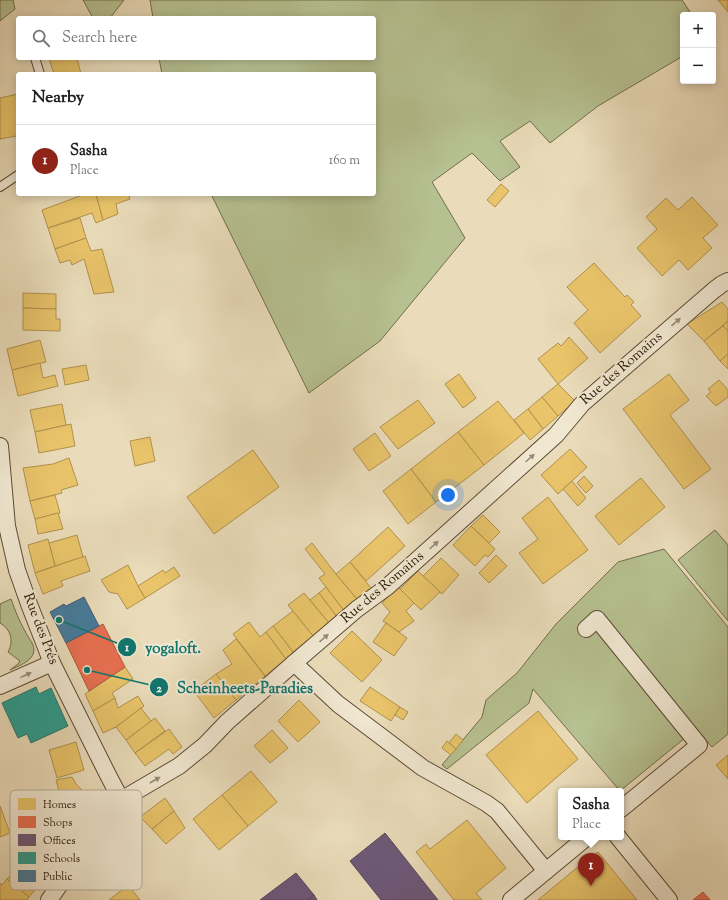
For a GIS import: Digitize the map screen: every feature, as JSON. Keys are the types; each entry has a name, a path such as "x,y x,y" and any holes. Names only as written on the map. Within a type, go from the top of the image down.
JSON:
{"street":[{"name":"Rue des Romains","path":"138,790 179,766 205,745 227,722 357,609 387,587 544,446 556,435 582,404 714,290 728,281"},
{"name":"Rue des Prés","path":"0,446 4,526 17,570 52,663 116,790"},
{"path":"586,628 597,619 699,745 624,807"},
{"path":"0,686 52,663"},
{"path":"294,663 338,704 423,768 486,803 497,811 546,871"},
{"path":"511,900 584,840"},
{"path":"620,840 669,900"},
{"name":"Rue des Romains","path":"49,900 56,890"}],"lane":[{"path":"36,60 39,72"},
{"path":"0,187 16,176"}],"green space":[{"path":"0,0 13,0 15,9 0,21"},
{"path":"83,0 124,0 112,16 92,16"},
{"path":"150,0 682,0 690,12 680,12 680,58 598,106 550,143 530,121 500,141 520,167 500,181 472,153 432,182 465,238 380,341 309,393 212,196 376,196 376,72 162,72 159,60 376,60 376,16 153,16"},
{"path":"715,530 728,545 728,621 678,560"},
{"path":"664,549 728,627 728,734 712,747 696,729 624,788 617,788 533,689 529,703 447,769 442,765 482,717 486,700 517,673 556,624 618,562"},
{"path":"11,599 34,650 28,661 10,670 20,661 8,652 11,640 9,632 0,623 0,604"}],"building: Homes":[{"path":"718,0 728,0 728,12"},
{"path":"50,60 78,60 80,72 53,72"},
{"path":"16,94 16,136 0,139 0,98"},
{"path":"501,184 509,191 495,207 487,200"},
{"path":"80,196 97,196 103,220 96,223 92,213 48,228 42,210"},
{"path":"97,196 129,196 130,199 116,204 118,214 103,220"},
{"path":"692,197 718,225 703,238 712,248 688,270 679,260 662,276 637,248 657,229 646,217 666,198 678,210"},
{"path":"80,218 86,238 55,249 48,228"},
{"path":"86,238 91,251 102,249 114,292 94,294 84,259 72,265 70,260 60,263 55,249"},
{"path":"594,263 625,297 627,295 634,302 631,305 641,316 600,353 574,323 588,310 567,287"},
{"path":"23,293 56,294 56,309 23,308"},
{"path":"722,302 728,309 728,321 704,341 687,324"},
{"path":"23,308 56,309 56,319 60,319 60,331 23,330"},
{"path":"728,321 728,331 723,326"},
{"path":"723,326 728,331 728,354 720,361 704,341"},
{"path":"569,337 588,358 558,384 538,359 558,343 561,346"},
{"path":"40,340 46,362 12,370 7,349"},
{"path":"728,354 728,369 720,361"},
{"path":"40,363 43,378 55,375 58,386 18,396 12,370"},
{"path":"86,365 89,380 65,385 62,369"},
{"path":"459,374 476,398 463,408 445,384"},
{"path":"669,374 689,400 670,415 711,469 684,489 623,409"},
{"path":"719,380 728,390 728,397 716,406 706,396 711,392 708,389"},
{"path":"558,384 575,401 558,416 542,397"},
{"path":"542,397 558,416 543,429 528,409"},
{"path":"418,400 435,423 398,449 380,427"},
{"path":"498,401 524,433 484,465 458,432"},
{"path":"62,404 66,425 35,432 30,410"},
{"path":"528,409 543,429 530,440 514,420"},
{"path":"71,424 75,446 39,453 35,432"},
{"path":"458,432 484,465 436,502 411,469"},
{"path":"375,433 391,456 369,471 353,449"},
{"path":"150,437 155,461 135,466 130,441"},
{"path":"570,449 587,467 558,494 541,475"},
{"path":"253,450 279,487 214,534 187,497"},
{"path":"69,458 78,485 61,490 62,493 30,501 23,468 53,464"},
{"path":"411,469 436,502 408,524 383,491"},
{"path":"584,476 593,486 586,493 577,483"},
{"path":"641,478 665,507 619,545 595,516"},
{"path":"572,481 586,498 578,506 563,489"},
{"path":"55,495 60,513 35,519 30,501"},
{"path":"548,497 588,550 543,584 519,553 538,539 522,518"},
{"path":"58,513 63,529 38,534 35,519"},
{"path":"483,515 500,532 489,543 471,526"},
{"path":"471,526 495,549 488,557 485,555 475,566 453,545"},
{"path":"388,527 405,546 366,581 350,562"},
{"path":"77,535 83,557 55,566 49,543"},
{"path":"48,539 55,566 35,573 28,545"},
{"path":"312,543 357,599 344,611 319,578 325,574 305,549"},
{"path":"496,555 507,566 489,583 479,573"},
{"path":"85,556 90,571 61,581 63,586 43,594 35,573"},
{"path":"441,558 459,575 442,594 423,576"},
{"path":"350,562 371,588 357,599 336,574"},
{"path":"128,565 145,598 127,609 118,594 109,592 101,580"},
{"path":"174,567 180,576 145,598 138,586 163,570 165,573"},
{"path":"418,571 440,592 421,610 400,589"},
{"path":"326,587 344,611 337,617 319,593"},
{"path":"398,587 414,603 406,611 414,621 399,632 383,621 390,612 382,603"},
{"path":"304,593 329,623 313,636 288,605"},
{"path":"319,593 337,617 329,623 310,600"},
{"path":"293,611 313,636 293,652 273,626"},
{"path":"249,622 260,637 266,632 286,659 265,676 233,634"},
{"path":"386,623 407,638 394,656 373,642"},
{"path":"273,626 293,652 286,659 266,632"},
{"path":"352,631 382,660 362,682 330,653"},
{"path":"236,639 265,676 236,700 216,674 232,664 223,650"},
{"path":"125,667 133,679 112,693 115,698 93,711 85,694"},
{"path":"216,674 236,700 214,718 194,691"},
{"path":"370,687 400,707 391,721 360,701"},
{"path":"138,696 144,706 116,727 103,733 93,711 115,698 118,708"},
{"path":"299,700 320,722 298,742 278,721"},
{"path":"400,707 408,712 403,720 395,715"},
{"path":"141,708 151,721 126,740 116,727"},
{"path":"538,711 578,759 527,803 486,755"},
{"path":"155,718 165,731 135,753 126,740"},
{"path":"169,729 182,747 173,754 169,749 145,766 135,753"},
{"path":"272,730 288,748 270,763 254,746"},
{"path":"456,734 463,740 456,749 449,743"},
{"path":"447,741 456,749 451,755 442,748"},
{"path":"76,742 84,770 57,778 49,750"},
{"path":"728,755 728,779 716,765"},
{"path":"251,771 277,802 248,826 222,795"},
{"path":"72,777 82,790 59,790 56,780"},
{"path":"222,795 248,826 219,850 193,819"},
{"path":"165,798 174,811 152,829 142,819 142,815"},
{"path":"0,806 10,833 0,837"},
{"path":"174,811 185,828 166,844 152,829"},
{"path":"467,820 506,868 476,893 482,900 454,900 416,852 426,844 430,849"},
{"path":"598,852 637,900 538,900 573,871"},
{"path":"7,879 10,881 10,890 20,890 29,897 27,900 0,900 0,883 2,885"},
{"path":"20,890 35,890 29,897"},
{"path":"122,890 132,890 140,900 109,900"}],"building: Shops":[{"path":"103,624 125,667 89,691 66,643"},
{"path":"703,892 710,900 693,900"}],"building: Offices":[{"path":"385,833 438,900 381,900 350,861"},
{"path":"296,873 314,895 308,900 260,900"},
{"path":"314,895 317,900 308,900"}],"building: Schools":[{"path":"36,687 39,694 51,688 68,726 31,743 27,734 18,738 2,703"}],"building: Public":[{"path":"84,597 99,626 66,643 50,612 64,604 66,606"}],"place":[{"name":"yogaloft.","path":"59,620"},
{"name":"Scheinheets-Paradies","path":"87,670"},
{"name":"Sasha","path":"591,886"}]}
